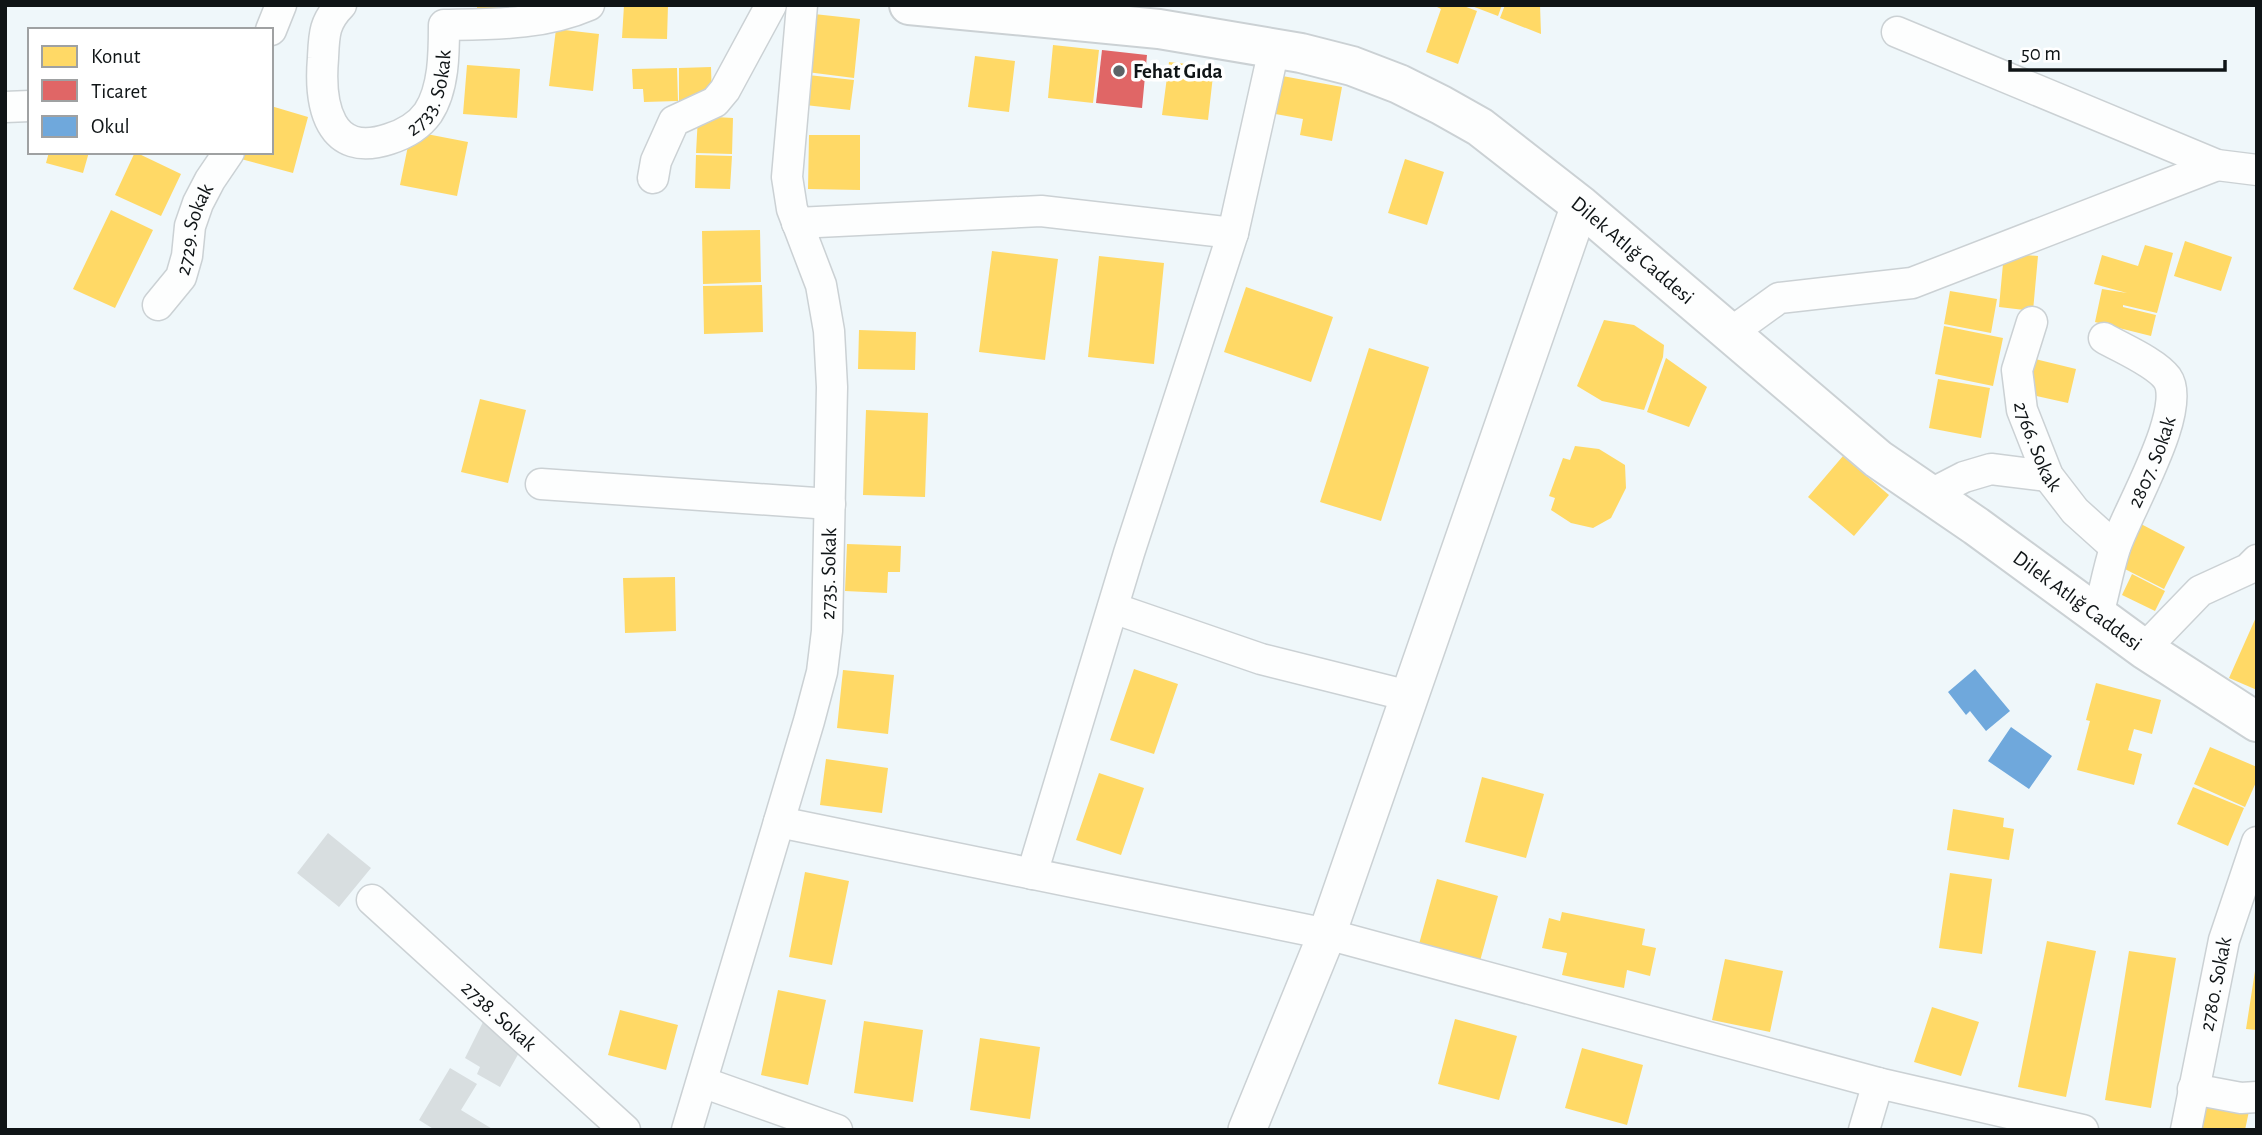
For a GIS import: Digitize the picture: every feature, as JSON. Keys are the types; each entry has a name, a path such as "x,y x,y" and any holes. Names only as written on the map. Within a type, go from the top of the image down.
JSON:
{"main road":[{"name":"Dilek Atlığ Caddesi","path":"909,5 1158,17 1274,49 1352,66 1399,84 1441,105 1480,127 1580,205 1878,459 2144,649 2257,722"}],"street":[{"path":"272,28 281,5"},
{"name":"2733. Sokak","path":"341,5 330,17 324,36 321,81 324,107 335,128 351,142 371,145 415,128 429,111 438,89 444,56 443,15 537,21 589,5"},
{"path":"653,178 656,161 674,121 715,102 771,5"},
{"name":"2735. Sokak","path":"687,1130 822,673 827,631 832,387 829,331 821,285 792,209 787,177 802,5"},
{"path":"1897,32 2217,165 2257,170"},
{"path":"1032,874 1113,608 1233,233 1274,49"},
{"path":"5,107 28,106"},
{"name":"2729. Sokak","path":"158,306 181,277 194,215 210,180 228,154"},
{"path":"1729,334 1779,298 1912,283 2217,165"},
{"path":"1247,1130 1327,934 1580,205"},
{"path":"797,223 1041,211 1233,233"},
{"name":"2766. Sokak","path":"2032,322 2017,370 2021,410 2048,477 2075,511 2115,547"},
{"name":"2807. Sokak","path":"2098,615 2115,547 2169,423 2171,401 2168,379 2152,366 2104,338"},
{"path":"1928,495 1964,477 1991,469 2048,477"},
{"path":"541,484 830,504"},
{"path":"2144,649 2200,591 2248,569 2257,560"},
{"path":"1113,608 1261,659 1409,696"},
{"path":"779,822 1327,934 1878,1083 2083,1130"},
{"name":"2780. Sokak","path":"2186,1130 2224,940 2257,842"},
{"name":"2738. Sokak","path":"372,900 625,1130"},
{"path":"702,1082 837,1130"},
{"path":"1864,1130 1878,1083"},
{"path":"2193,1090 2241,1098 2257,1097"}],"building: Konut":[{"path":"477,5 519,5 519,8 477,10"},
{"path":"624,5 668,5 667,39 622,38"},
{"path":"1433,5 1461,5 1477,11 1458,64 1426,52 1441,9"},
{"path":"1469,5 1502,5 1498,16"},
{"path":"1505,5 1540,5 1541,34 1500,18"},
{"path":"814,14 860,19 854,78 807,72"},
{"path":"556,29 599,34 593,91 549,86"},
{"path":"1053,45 1099,50 1093,103 1048,98"},
{"path":"975,56 1015,61 1009,112 968,107"},
{"path":"1169,62 1214,67 1208,120 1162,115"},
{"path":"467,65 520,69 517,118 463,114"},
{"path":"711,67 712,100 679,101 679,68"},
{"path":"677,68 678,101 644,102 643,89 633,89 632,69"},
{"path":"808,75 854,80 850,110 805,105"},
{"path":"1277,75 1342,87 1332,141 1300,135 1303,119 1270,113"},
{"path":"273,107 308,117 293,173 241,159 242,154 273,154"},
{"path":"698,116 733,118 732,154 696,153"},
{"path":"411,131 468,142 457,196 400,185"},
{"path":"809,135 860,135 860,190 808,189"},
{"path":"48,154 88,154 83,173 46,163"},
{"path":"134,154 181,174 161,216 115,195"},
{"path":"696,155 732,156 730,189 695,188"},
{"path":"1405,159 1444,172 1427,225 1388,213"},
{"path":"111,210 153,230 115,308 73,289"},
{"path":"760,230 761,282 703,284 702,231"},
{"path":"2185,241 2232,257 2221,291 2174,276"},
{"path":"2145,245 2173,253 2157,313 2123,305 2156,315 2151,336 2095,322 2102,289 2127,293 2094,284 2102,255 2138,266"},
{"path":"992,251 1058,259 1045,360 979,352"},
{"path":"2004,253 2038,256 2033,311 1999,307"},
{"path":"1099,256 1164,263 1154,364 1088,357"},
{"path":"762,285 763,332 704,334 703,286"},
{"path":"1246,287 1333,317 1311,382 1224,352"},
{"path":"1950,291 1997,299 1991,333 1944,324"},
{"path":"1604,320 1634,325 1664,345 1663,357 1644,410 1602,401 1577,386"},
{"path":"1944,326 2003,338 1993,386 1935,374"},
{"path":"859,330 916,332 915,370 858,369"},
{"path":"1369,348 1429,367 1381,521 1320,502"},
{"path":"1666,358 1707,387 1689,427 1647,412"},
{"path":"2031,358 2076,369 2068,403 2023,393"},
{"path":"1938,379 1990,388 1981,438 1929,428"},
{"path":"480,399 526,410 508,483 461,472"},
{"path":"866,410 928,413 925,497 863,495"},
{"path":"1575,446 1599,449 1625,465 1626,488 1611,518 1593,528 1571,523 1551,510 1555,498 1549,496 1563,458 1570,460"},
{"path":"1843,456 1889,495 1854,536 1808,497"},
{"path":"2141,524 2185,547 2164,589 2119,566"},
{"path":"847,544 901,546 900,572 888,572 887,593 845,591"},
{"path":"2132,574 2165,591 2155,611 2122,595"},
{"path":"675,577 676,631 625,633 623,578"},
{"path":"2257,615 2257,690 2229,678"},
{"path":"1134,669 1178,684 1154,754 1110,740"},
{"path":"843,670 894,675 888,734 837,728"},
{"path":"2096,683 2161,700 2152,734 2134,729 2128,750 2142,754 2134,785 2077,770 2090,721 2086,720"},
{"path":"2210,747 2257,767 2257,780 2245,807 2194,784"},
{"path":"826,759 888,768 882,813 820,805"},
{"path":"1099,773 1144,788 1121,855 1076,840"},
{"path":"1482,777 1544,794 1526,858 1465,842"},
{"path":"2193,787 2244,808 2228,846 2177,824"},
{"path":"1953,809 2004,818 2003,827 2014,829 2009,860 1947,850"},
{"path":"805,872 849,881 832,965 789,957"},
{"path":"1950,873 1992,879 1982,954 1939,948"},
{"path":"1437,879 1498,896 1480,961 1419,944"},
{"path":"1562,912 1645,929 1642,945 1656,948 1650,976 1627,970 1624,988 1562,975 1567,953 1542,948 1549,918 1560,921"},
{"path":"2047,941 2096,951 2066,1097 2018,1087"},
{"path":"2129,951 2176,958 2151,1108 2105,1100"},
{"path":"1725,959 1783,971 1770,1032 1712,1020"},
{"path":"2257,971 2257,1030 2246,1029"},
{"path":"778,990 826,1000 808,1085 761,1075"},
{"path":"1932,1007 1979,1022 1961,1076 1914,1062"},
{"path":"620,1010 678,1025 666,1070 608,1055"},
{"path":"1455,1019 1517,1036 1499,1100 1438,1084"},
{"path":"864,1021 923,1030 913,1102 854,1093"},
{"path":"980,1038 1040,1047 1030,1119 970,1110"},
{"path":"1582,1048 1643,1065 1627,1125 1565,1108"},
{"path":"2206,1104 2249,1111 2245,1130 2202,1130"}],"building: Ticaret":[{"path":"1102,50 1147,55 1142,108 1096,103"}],"building: Okul":[{"path":"1975,669 2010,711 1986,731 1970,711 1966,715 1948,692"},
{"path":"2011,727 2052,756 2029,789 1988,761"}],"building: Diğer":[{"path":"328,833 371,868 339,907 297,873"},
{"path":"484,1020 525,1042 500,1087 477,1074 480,1067 465,1058"},
{"path":"450,1068 477,1084 461,1110 494,1130 435,1130 419,1120"}],"place":[{"name":"Fehat Gıda","path":"1119,71"}]}
